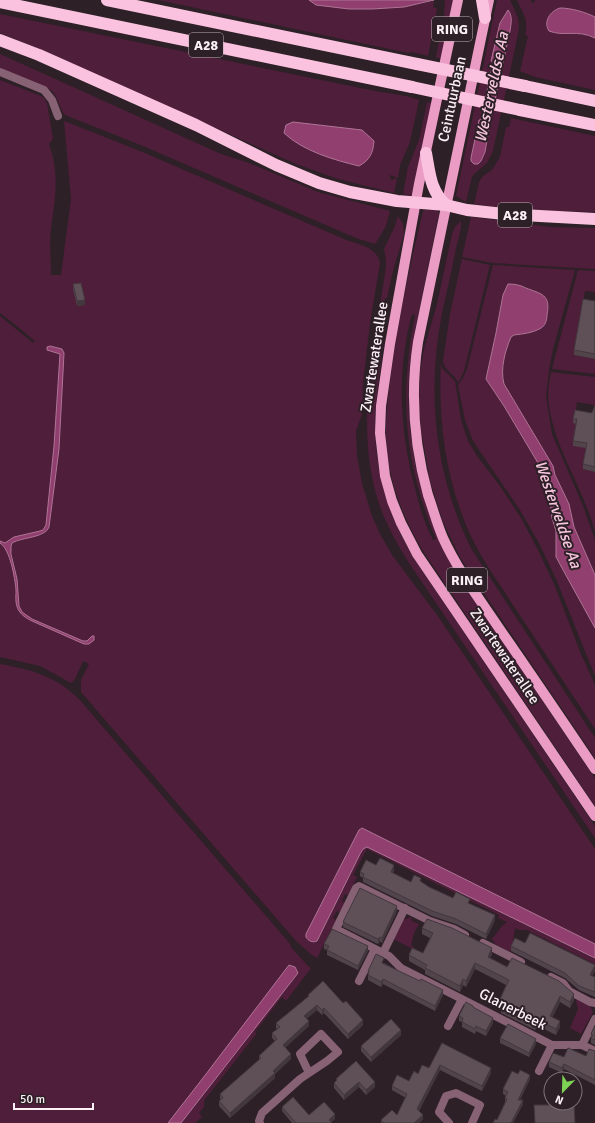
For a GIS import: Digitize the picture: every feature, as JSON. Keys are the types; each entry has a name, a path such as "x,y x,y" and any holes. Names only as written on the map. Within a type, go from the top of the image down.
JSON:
{"highway":[{"name":"A28","path":"107,0 595,101"},
{"path":"482,0 485,18"},
{"name":"A28","path":"0,2 595,125"},
{"name":"A28","path":"0,40 39,55 196,125 276,166 300,176 350,192 397,201 446,205 467,210 504,214 595,219"},
{"path":"426,153 432,185 440,199 446,205"}],"main road":[{"name":"Ceintuurbaan","path":"416,202 458,0"},
{"name":"Ceintuurbaan","path":"446,205 489,0"},
{"name":"Zwartewaterallee","path":"416,202 390,344 381,406 380,433 382,457 385,476 392,501 401,523 418,554 595,816"},
{"name":"Zwartewaterallee","path":"446,205 422,320 414,376 415,424 424,480 432,509 443,538 466,578 595,769"}],"street":[{"path":"0,72 44,90 52,100 58,116"},
{"name":"Glanerbeek","path":"530,967 454,929 430,921 359,886 356,888 336,929 389,956 401,968 552,1045 582,1045 595,1051"},
{"path":"359,981 405,908"},
{"path":"543,974 563,983 569,991 595,1003"},
{"name":"Glanerbeek","path":"448,1026 462,999"},
{"path":"582,1045 595,1019"},
{"path":"260,1123 259,1121 262,1113 300,1079 328,1061 338,1052 321,1034 300,1054 309,1073"},
{"name":"Glanerbeek","path":"539,1071 552,1045"},
{"path":"449,1123 439,1112 446,1096 456,1093 480,1105 472,1123"}],"shaded area":[{"path":"158,0 309,0 318,5 369,9 407,6 434,1 433,7 437,9 428,56"},
{"path":"445,0 453,0 441,59 436,57 444,16"},
{"path":"497,0 510,0 518,18 519,26 493,151 487,163 472,177 466,202 456,196","holes":["505,13 510,31 485,152 471,161 493,62 491,61 500,23"]},
{"path":"517,0 531,0 531,2 534,3 535,0 595,0 595,17 587,13 560,8 547,28 557,33 576,32 595,38 595,90 535,77 520,71 528,36 525,35 526,21"},
{"path":"0,14 375,91 406,96 419,100 410,142 400,165 398,178 390,175 390,179 397,179 394,193 338,179 296,164 35,47 0,33"},
{"path":"0,54 221,154 249,163 318,192 390,211 386,226 375,244 356,238 143,146 65,115 51,90 0,69"},
{"path":"0,80 41,96 47,103 53,139 49,144 56,176 50,240 51,275 61,275 71,199 64,121 140,151 344,239 366,247 375,253 380,263 370,323 363,383 362,414 356,431 357,456 362,483 372,516 392,555 437,615 595,849 595,944 362,828 359,830 306,934 306,938 311,941 317,941 360,854 363,849 367,847 595,958 595,964 527,930 519,930 515,928 513,942 515,943 510,952 495,944 491,937 493,938 501,927 507,922 498,918 499,915 367,849 353,875 357,877 348,895 345,894 342,901 345,903 340,912 337,911 333,918 336,920 317,958 296,941 81,692 81,680 89,664 83,661 75,679 71,683 40,666 0,657 0,543 6,548 14,575 17,604 24,617 86,644 88,644 92,636 88,641 83,641 23,614 19,606 17,579 11,549 11,545 15,541 44,534 49,527 59,449 64,350 48,350 60,354 54,446 46,525 43,530 14,537 5,543 0,541 0,316 33,343 35,341 0,313"},
{"path":"427,102 432,103 412,196 403,194 408,167 419,140"},
{"path":"511,118 595,136 595,212 549,211 474,204 479,182 483,176 492,170 500,157 506,127 509,127"},
{"path":"437,210 439,213 415,329 409,378 409,405 410,431 414,457 427,508 448,557 461,580 595,778 595,806 423,551 410,528 392,480 386,443 389,388 402,308 423,211","holes":["412,314 415,315 407,373 406,401 408,429 411,456 417,483 425,511 436,539 433,540 421,510 406,448 403,426 402,381 404,358"]},
{"path":"398,216 403,224 404,234 387,298 385,298 384,309 381,313 385,317 375,417 377,455 384,492 405,544 595,826 595,838 409,563 391,531 377,497 371,469 368,441 367,411 369,382 386,267 384,249"},
{"path":"471,217 551,227 595,228 595,269 493,263 462,257"},
{"path":"461,221 442,313 437,343 435,374 437,434 449,493 459,522 472,550 595,738 595,758 461,559 443,522 430,481 421,429 419,401 420,372 424,349 437,304 452,234 455,227"},
{"path":"462,259 490,265 464,371 458,382 445,367 443,361 450,314"},
{"path":"493,265 575,270 553,349 546,396 552,434 583,506 595,540 595,575 574,527 569,504 555,475 553,466 504,384 504,359 512,336 541,328 545,323 526,287 524,286 505,289 486,379 538,463 544,478 556,531 556,559 595,628 595,676 556,579 539,543 520,510 473,441 465,420 458,385 467,369"},
{"path":"578,270 595,271 595,292 585,291 574,355 595,359 595,374 552,369"},
{"path":"441,362 442,368 455,381 461,420 468,441 521,518 554,584 581,654 595,685 595,729 489,568 476,547 466,525 453,486 444,445 440,383"},
{"path":"551,372 595,377 595,405 577,402 574,423 577,424 573,445 587,448 583,469 595,472 595,532 590,515 554,430 548,394"},
{"path":"0,664 32,671 42,675 60,684 78,698 291,945 290,946 311,968 286,1001 282,997 255,1032 257,1033 204,1101 204,1107 199,1113 202,1117 195,1123 181,1123 298,973 292,965 289,966 168,1123 0,1123"},
{"path":"411,917 412,921 419,924 414,933 411,946 414,947 413,949 393,939 403,920"},
{"path":"577,999 590,1005 593,1012 581,1034 570,1028 578,1009 576,1002"}],"water":[{"path":"309,0 434,0 404,7 349,9 316,5"},
{"path":"560,8 587,13 595,17 595,38 576,33 555,33 549,31 547,28 548,17 556,9"},
{"name":"Westerveldse Aa","path":"508,10 511,17 510,31 485,152 481,161 478,164 474,164 471,161 471,158 479,120 481,120 493,62 491,61 500,23"},
{"path":"293,122 362,130 374,141 372,153 366,161 359,166 319,154 300,145 284,133 286,125"},
{"name":"Westerveldse Aa","path":"508,284 520,285 540,294 544,296 548,303 547,319 542,327 535,331 514,335 511,337 504,360 503,378 504,384 553,466 555,475 569,504 574,527 595,575 595,628 556,557 556,531 544,478 538,463 486,379 503,295"},
{"path":"50,346 62,349 64,353 59,449 49,527 47,531 43,533 12,543 11,554 17,579 19,606 22,612 32,619 83,641 87,641 94,636 94,640 89,644 84,644 32,621 21,613 16,604 16,590 9,557 4,546 0,543 0,541 5,543 14,537 43,530 46,525 54,446 60,354 47,350 47,347"},
{"path":"362,828 595,944 595,958 367,847 363,849 360,854 317,941 309,941 306,934 359,830"},
{"path":"289,965 295,967 298,973 181,1123 168,1123 203,1078"}],"building":[{"path":"81,283 85,300 77,301 73,284"},
{"path":"583,299 595,301 595,354 574,350"},
{"path":"595,405 595,467 583,464 587,443 573,441 577,419 573,419 575,410 592,413"},
{"path":"380,858 394,865 391,872 411,882 414,875 421,878 420,881 429,887 453,898 456,892 470,899 468,903 495,915 486,934 456,919 432,911 363,877 364,874 360,872 366,860 376,865"},
{"path":"360,888 397,906 382,938 380,937 378,939 343,922"},
{"path":"427,919 452,928 492,948 488,957 507,967 512,958 559,981 574,994 570,1002 560,996 550,1016 560,1021 556,1029 538,1020 535,1024 501,1007 504,1000 500,999 509,980 475,963 466,981 463,979 460,986 425,968 427,965 409,955 412,948 423,953 433,933 422,928"},
{"path":"332,929 368,946 358,966 327,950 329,946 324,944"},
{"path":"530,933 595,965 590,975 595,977 595,992 579,986 565,973 511,946 515,938 525,943"},
{"path":"376,954 384,958 382,963 443,990 435,1006 383,979 381,982 368,975 368,971"},
{"path":"323,981 343,1003 346,1001 363,1020 348,1034 324,1008 322,1010 317,1005 304,1016 309,1021 283,1045 291,1054 273,1071 275,1073 230,1113 219,1101 223,1098 220,1094 261,1058 259,1056 277,1039 272,1033 280,1027 276,1023 309,996 308,995"},
{"path":"466,1002 493,1018 486,1031 476,1026 475,1029 462,1022 463,1018 459,1016"},
{"path":"391,1019 401,1030 371,1057 361,1046"},
{"path":"508,1024 536,1039 529,1053 500,1038"},
{"path":"595,1025 595,1040 591,1038 593,1035 591,1034"},
{"path":"442,1043 491,1068 482,1086 440,1065 417,1109 423,1115 414,1123 384,1123 381,1120 392,1110 397,1115 407,1094 392,1086 397,1075 409,1081 414,1071 418,1074 422,1065 429,1068"},
{"path":"568,1048 586,1056 589,1049 595,1051 595,1080 583,1074 583,1071 578,1071 564,1064 562,1068 549,1062 553,1053 564,1057"},
{"path":"356,1061 375,1082 366,1090 359,1082 344,1095 334,1083 337,1080 336,1079"},
{"path":"520,1070 530,1075 518,1100 523,1100 511,1123 493,1123 495,1119 497,1120 507,1099 505,1098 508,1092 503,1089 512,1071 518,1074"},
{"path":"293,1097 309,1115 324,1102 335,1114 329,1120 332,1123 296,1123 282,1107"},
{"path":"534,1105 543,1105 543,1111 574,1111 575,1123 535,1123"}]}
